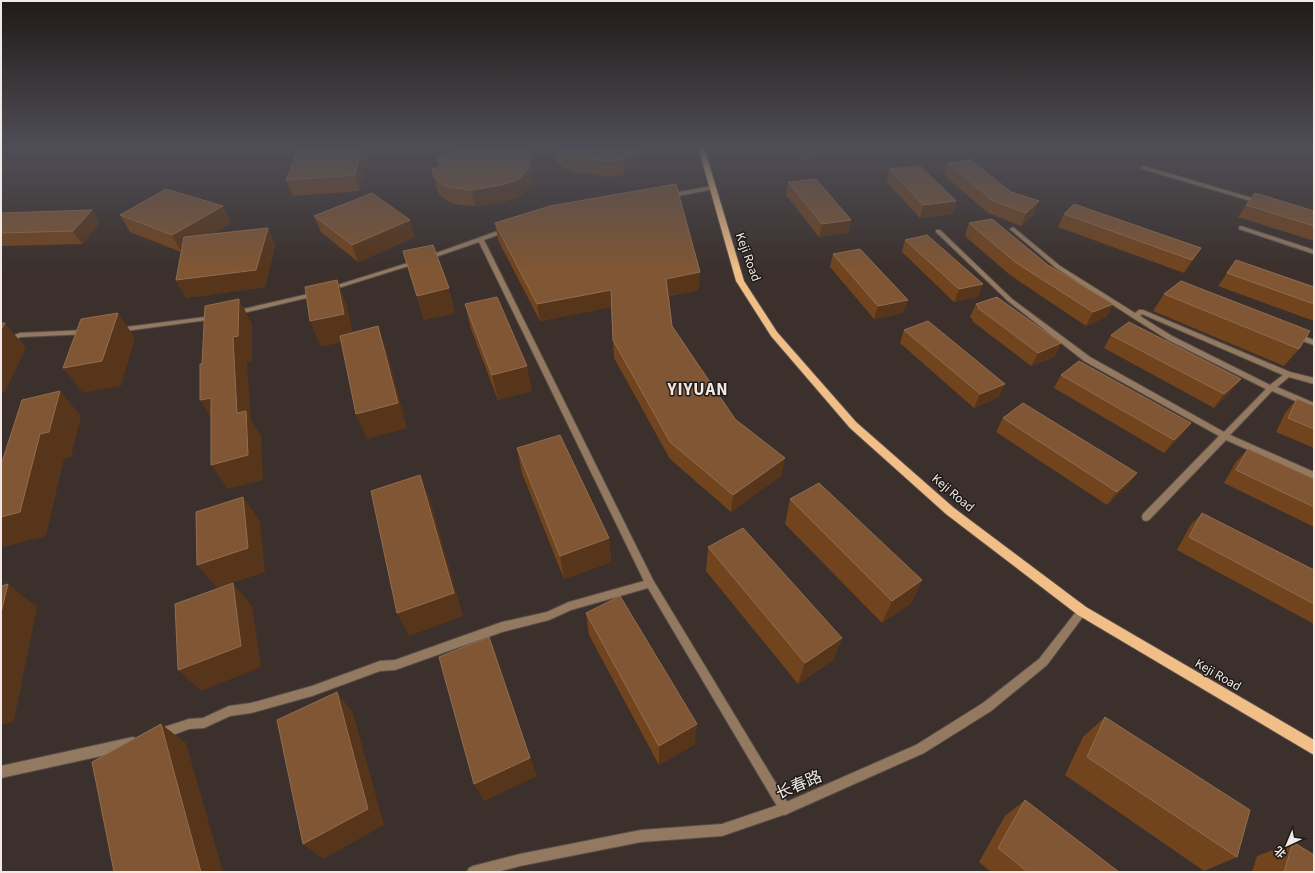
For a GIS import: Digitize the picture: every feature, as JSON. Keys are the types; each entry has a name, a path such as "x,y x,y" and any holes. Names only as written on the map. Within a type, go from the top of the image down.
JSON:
{"main road":[{"name":"Keji Road","path":"712,188 740,281 774,334 853,425 950,510 1082,611 1314,748"}],"street":[{"path":"657,197 712,188"},
{"path":"1210,188 1265,204"},
{"path":"231,314 314,294 480,240 510,228"},
{"path":"1241,228 1314,252"},
{"path":"1013,229 1058,267 1170,338 1271,388 1314,406"},
{"path":"938,231 1010,300 1087,359 1225,436 1314,476"},
{"path":"480,240 650,583 785,809"},
{"path":"1135,317 1142,311 1288,374 1314,381"},
{"path":"110,331 224,316"},
{"path":"1,342 20,335 95,331"},
{"path":"1292,334 1314,343"},
{"path":"1146,517 1271,388 1288,374"},
{"path":"1,772 144,740 189,724 204,723 229,711 251,708 312,691 380,666 395,665 502,627 549,616 569,606 650,583"},
{"name":"长春路","path":"473,872 520,860 641,836 722,830 785,809 920,749 987,707 1043,662 1082,611"}],"building":[{"path":"455,188 485,188 471,190"},
{"path":"655,188 677,188 700,272 666,279 672,326 735,419 785,458 733,495 670,442 613,340 611,290 537,304 495,223 550,206"},
{"path":"793,188 823,188 851,220 822,224"},
{"path":"907,188 942,188 956,201 923,205"},
{"path":"977,188 1006,188 1011,192 1039,201 1026,213 993,201"},
{"path":"166,189 223,206 172,235 120,215"},
{"path":"372,193 410,220 352,245 314,216"},
{"path":"1255,193 1314,211 1314,226 1246,205"},
{"path":"1074,204 1201,248 1192,260 1064,214"},
{"path":"92,210 73,231 1,233 1,213"},
{"path":"992,219 1048,265 1113,304 1093,312 1015,262 969,223"},
{"path":"268,228 256,270 176,280 184,237"},
{"path":"927,235 983,284 959,289 905,240"},
{"path":"433,245 449,288 417,296 403,251"},
{"path":"860,249 908,300 878,306 833,254"},
{"path":"1236,260 1314,287 1314,304 1227,273"},
{"path":"337,280 344,314 310,321 305,287"},
{"path":"1181,281 1310,331 1299,349 1164,294"},
{"path":"497,297 527,366 492,375 465,304"},
{"path":"997,297 1061,343 1038,353 978,308 979,307 976,304"},
{"path":"239,299 238,336 233,337 237,413 246,411 248,455 211,465 211,398 200,400 200,364 202,364 205,306"},
{"path":"118,313 102,361 63,368 81,319"},
{"path":"928,321 1005,384 980,394 904,330"},
{"path":"1129,322 1241,379 1224,394 1111,335"},
{"path":"1,323 5,323 1,330"},
{"path":"378,326 398,403 356,414 340,336"},
{"path":"1079,361 1191,423 1174,440 1061,375"},
{"path":"60,391 49,432 40,434 20,512 1,517 1,465 22,400"},
{"path":"1297,399 1314,406 1314,429 1288,418"},
{"path":"1023,403 1137,473 1117,492 1003,418"},
{"path":"560,435 609,538 560,556 517,448"},
{"path":"1248,449 1314,479 1314,507 1236,470"},
{"path":"420,475 454,593 397,613 371,491"},
{"path":"819,483 922,580 892,601 790,499"},
{"path":"243,497 248,548 197,565 196,512"},
{"path":"1202,513 1314,570 1314,604 1189,537"},
{"path":"743,528 842,638 805,663 708,547"},
{"path":"233,583 241,646 178,670 175,604"},
{"path":"8,584 1,613 1,586"},
{"path":"620,596 697,724 659,746 586,613"},
{"path":"489,637 530,758 474,784 439,657"},
{"path":"337,692 368,809 303,844 277,720"},
{"path":"1105,717 1250,810 1237,857 1087,757"},
{"path":"161,724 201,872 114,872 92,762"},
{"path":"1025,800 1119,872 1028,872 998,848"},
{"path":"1293,842 1314,855 1314,872 1284,872"}],"district":[{"name":"YIYUAN","path":"698,390"}]}
